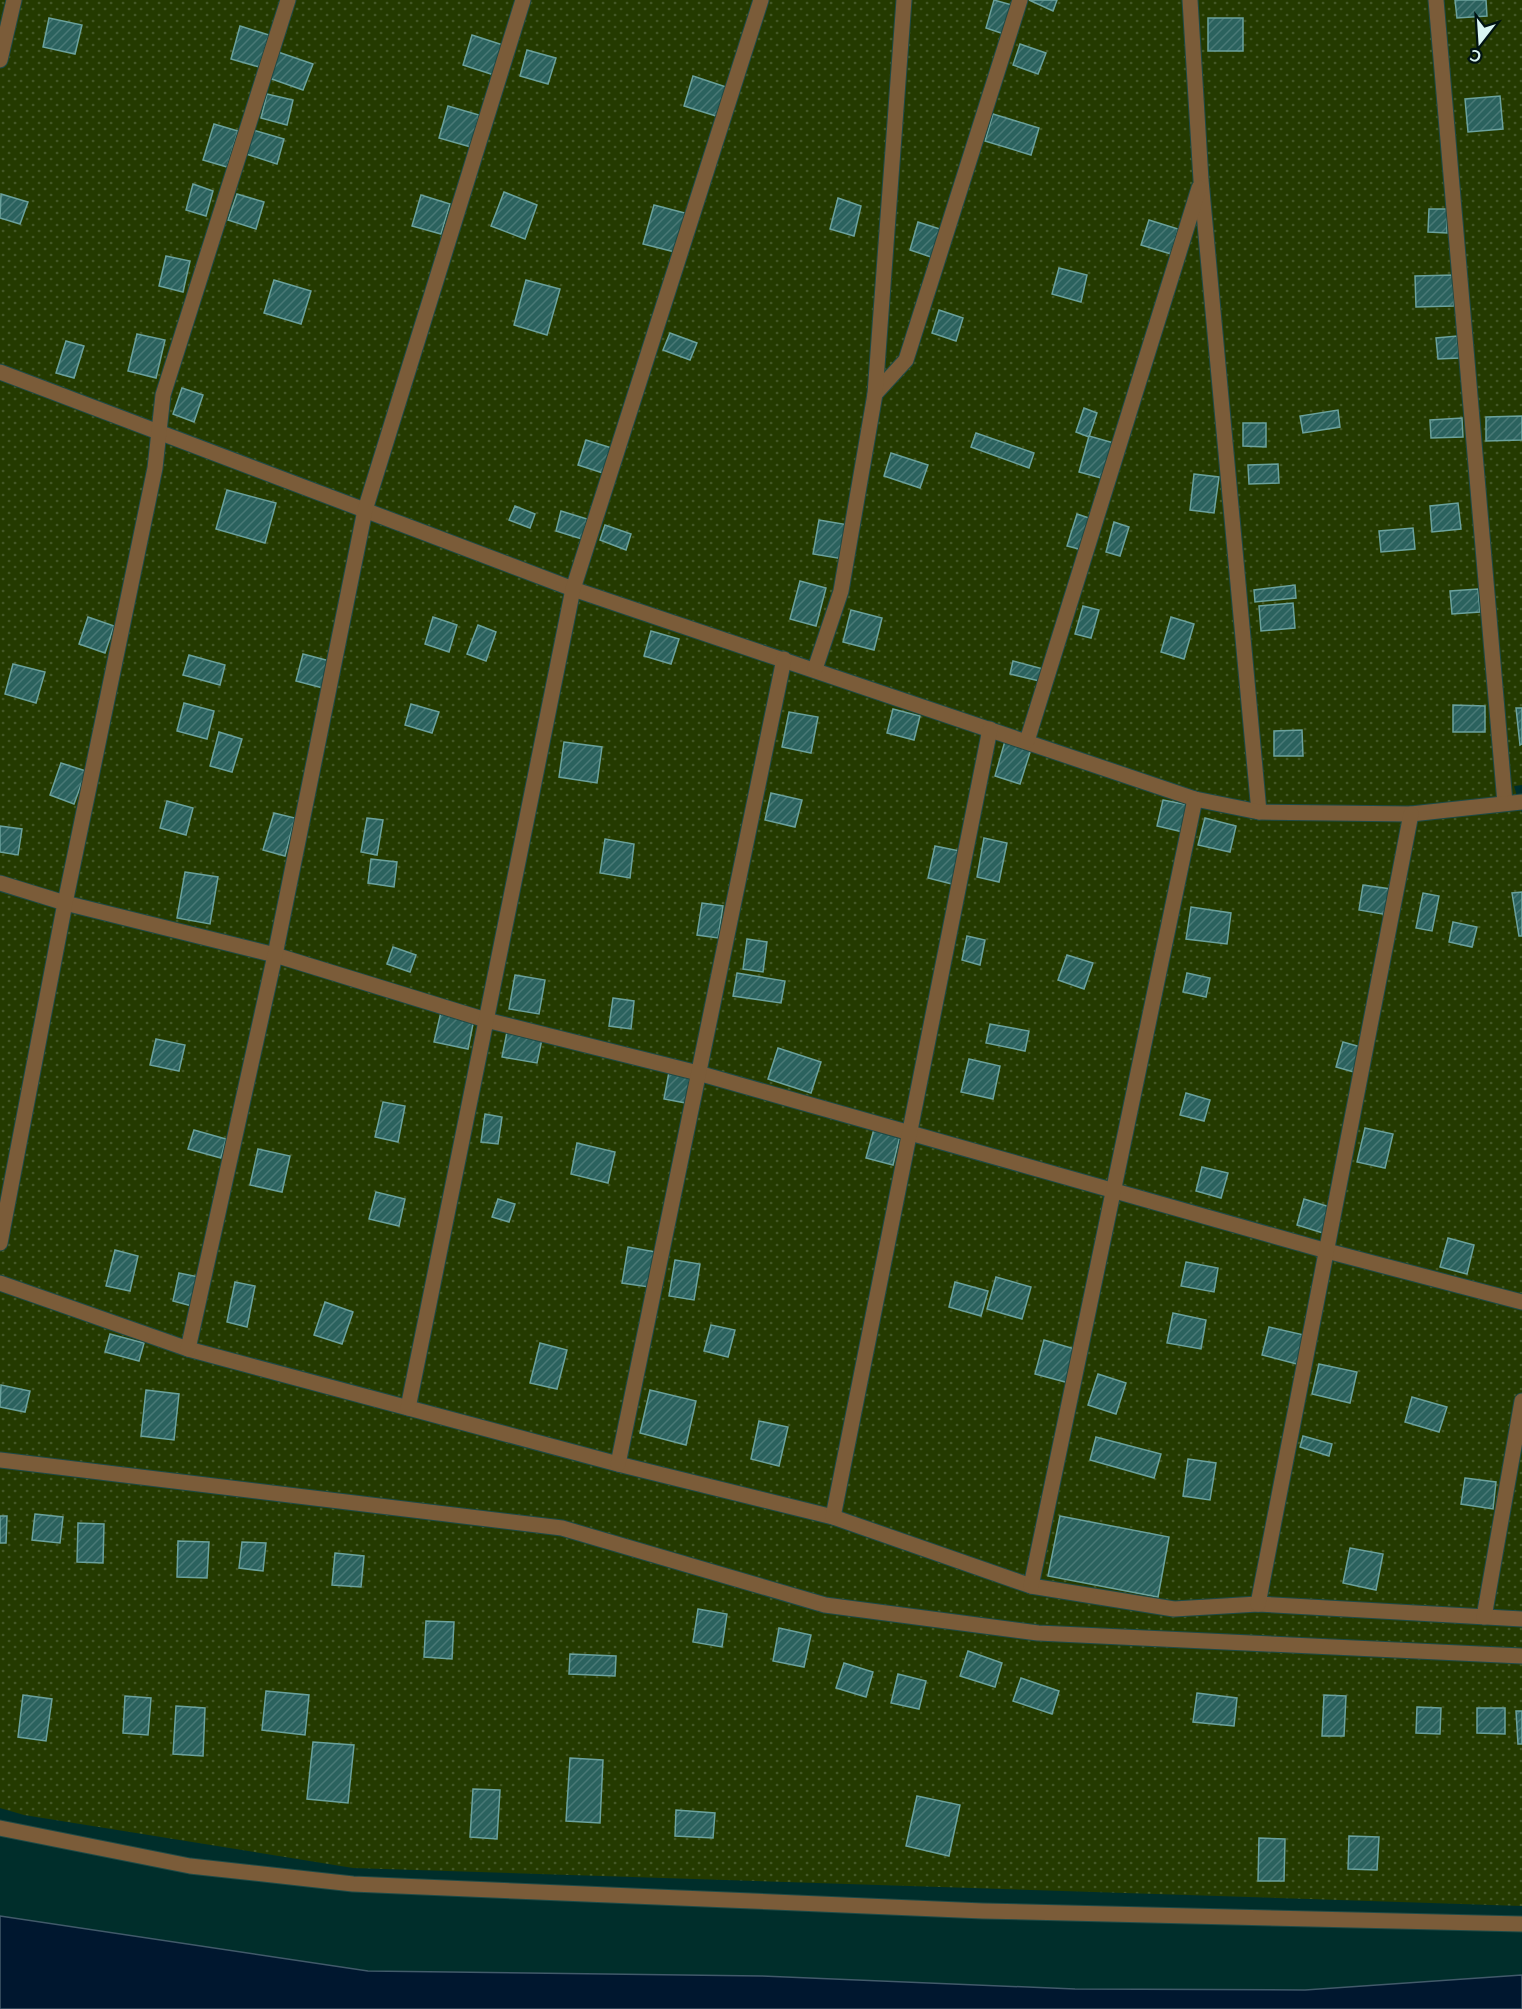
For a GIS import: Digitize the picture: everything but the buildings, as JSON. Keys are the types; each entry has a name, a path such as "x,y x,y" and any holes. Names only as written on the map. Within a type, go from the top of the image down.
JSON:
{"street":[{"path":"0,60 14,0"},
{"path":"0,1243 65,903 155,468 163,394 288,0"},
{"path":"188,1350 275,955 365,510 523,0"},
{"path":"408,1408 573,589 761,0"},
{"path":"815,669 841,591 875,394 904,0"},
{"path":"875,394 906,360 1020,0"},
{"path":"1190,0 1201,180 1259,812"},
{"path":"1436,0 1505,803"},
{"path":"1027,741 1201,180"},
{"path":"0,372 573,589 815,669 1195,800 1259,812 1411,814 1522,802"},
{"path":"618,1464 783,659"},
{"path":"833,1517 990,729"},
{"path":"1031,1586 1195,800"},
{"path":"1258,1604 1411,814"},
{"path":"0,883 65,903 275,955 486,1020 698,1074 1327,1251 1522,1302"},
{"path":"0,1283 188,1350 618,1464 833,1517 1031,1586 1174,1609 1258,1604 1522,1619"},
{"path":"1484,1617 1522,1401"},
{"path":"0,1460 562,1528 825,1605 1038,1633 1522,1656"},
{"path":"0,1828 190,1866 353,1884 983,1911 1522,1924"}],"green space":[{"path":"0,0 1522,0 1522,785 1514,786 1522,813 1522,1906 353,1868 24,1815 0,1808"}],"water":[{"path":"0,1916 368,1971 761,1976 1075,1989 1305,1990 1522,1975 1522,2009 0,2009"}]}
